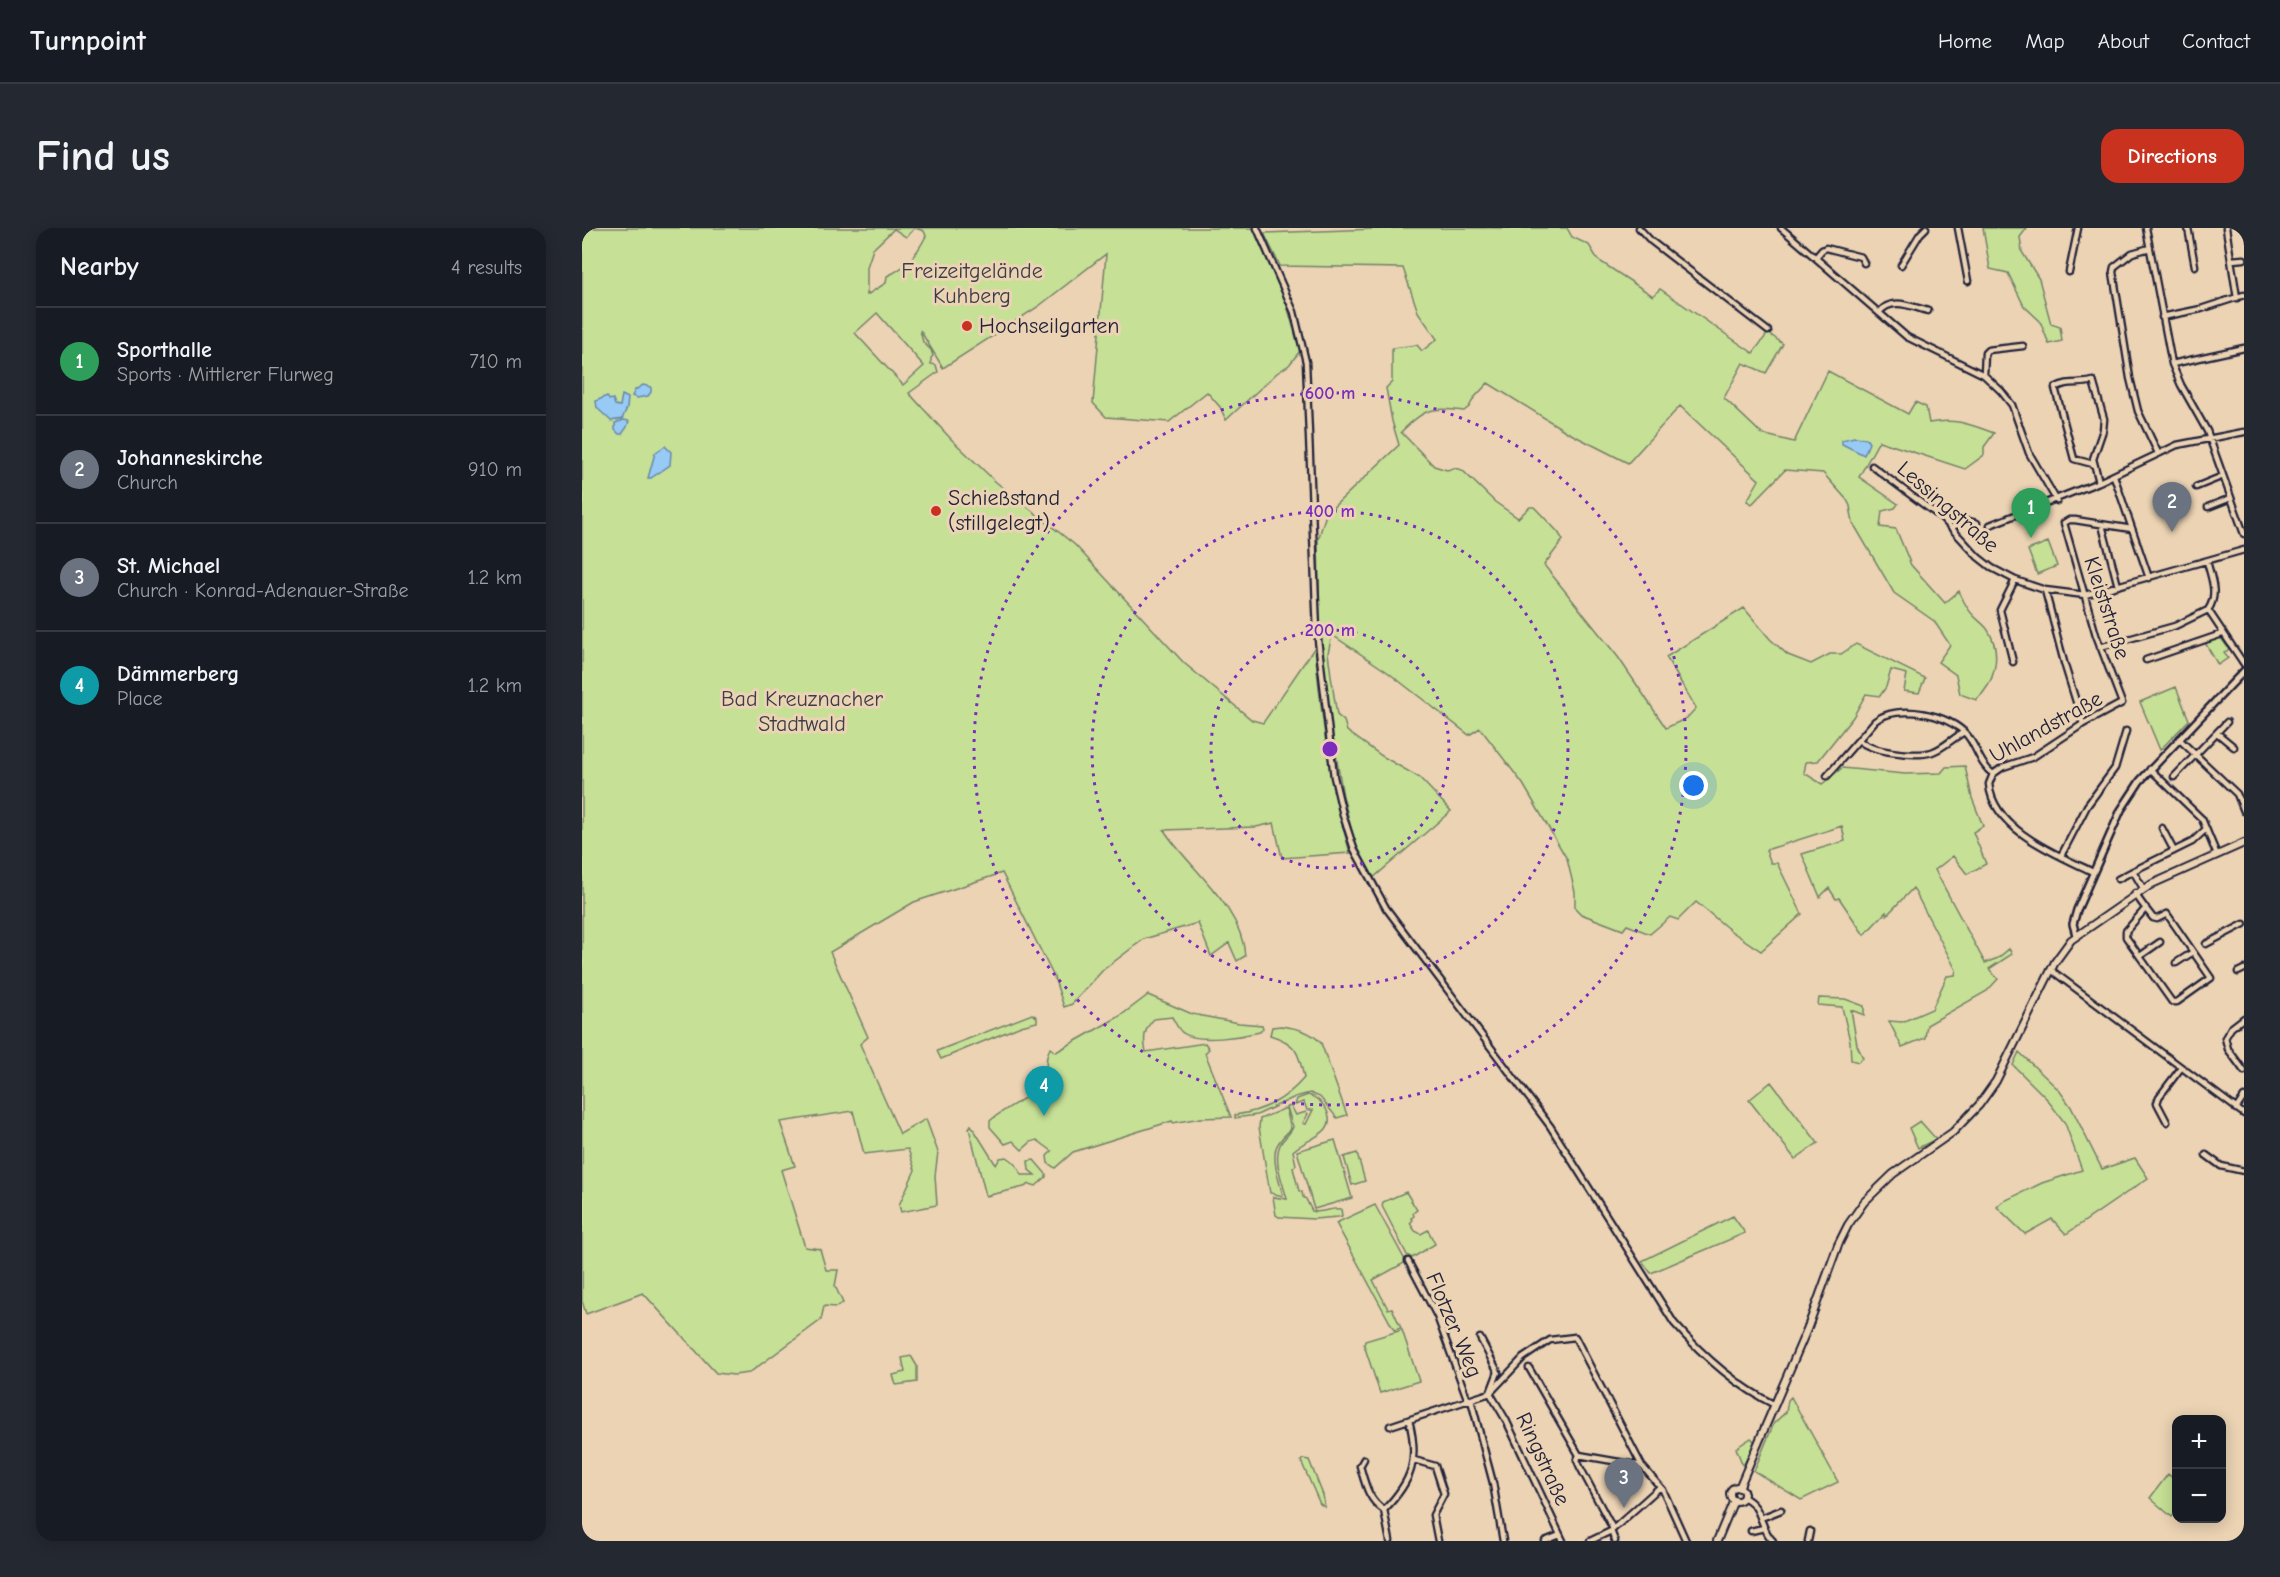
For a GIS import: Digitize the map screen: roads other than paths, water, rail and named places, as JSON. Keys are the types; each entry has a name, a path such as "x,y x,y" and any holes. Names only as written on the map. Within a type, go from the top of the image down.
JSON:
{"main road":[{"path":"1739,1488 1808,1327 1838,1245 1852,1219 1880,1186 1953,1132 1980,1105 2000,1073 2064,948 2076,935 2143,888 2176,871 2244,843"},
{"path":"1734,1500 1740,1500 1743,1497 1743,1491 1739,1488"},
{"path":"1734,1500 1731,1497 1731,1491 1739,1488"},
{"path":"1717,1541 1734,1500"}],"street":[{"path":"1257,228 1294,312 1306,362 1317,631 1334,777 1354,849 1386,908 1550,1126 1674,1323 1690,1342 1715,1363 1757,1395 1776,1405"},
{"path":"1639,228 1652,241 1768,331"},
{"path":"1781,228 1879,313 1919,344 1984,375 2001,391 2012,405 2029,453 2057,501"},
{"path":"1901,265 1914,242 1926,228"},
{"path":"1958,228 1968,280"},
{"path":"2069,273 2078,228"},
{"path":"2146,228 2172,364 2209,438 2244,534"},
{"path":"2188,228 2195,266"},
{"path":"2226,228 2236,298"},
{"path":"1816,257 1826,248 1862,257 1864,263"},
{"path":"2150,248 2132,253 2114,267 2113,272 2130,378 2138,411 2158,453"},
{"path":"2231,260 2244,259"},
{"path":"2162,317 2201,309 2244,295"},
{"path":"1879,313 1885,305 1893,303 1928,311"},
{"path":"1984,375 1985,354 1988,350 2023,346"},
{"path":"2172,364 2244,348"},
{"path":"2093,464 2074,459 2055,388 2065,383 2093,381 2104,424 2093,464 2099,482"},
{"path":"1990,525 2057,501 2177,445 2244,432"},
{"name":"Lessingstraße","path":"1872,465 1951,528 1978,557 1997,571 2045,590 2085,595 2244,550"},
{"path":"2114,476 2149,578"},
{"path":"2196,487 2223,476"},
{"path":"2208,507 2231,498"},
{"path":"1951,528 1965,520 1977,523"},
{"name":"Kleiststraße","path":"2102,525 2075,520 2064,523 2100,647 2121,703"},
{"path":"2118,586 2102,525 2132,529"},
{"path":"2100,647 2175,626 2208,610 2214,597 2214,590 2207,561"},
{"path":"2013,662 2000,610 2015,580"},
{"path":"2045,590 2064,664 2083,724"},
{"path":"2208,610 2244,664"},
{"path":"2146,660 2223,634"},
{"path":"2076,935 2074,920 2121,810 2150,769 2244,671"},
{"name":"Uhlandstraße","path":"2093,872 2021,833 2003,816 1989,789 1989,781 1993,774 2003,767 2033,757 2083,724 2121,703"},
{"path":"1827,776 1879,718 1897,712 1936,716 1952,722 1964,732 1987,770 1993,774"},
{"path":"2175,777 2227,722"},
{"path":"2061,856 2087,806 2115,768 2126,730"},
{"path":"1859,740 1873,749 1924,753 1937,750 1964,732"},
{"path":"2217,732 2234,747"},
{"path":"2179,739 2237,794 2244,812"},
{"path":"2150,769 2202,819 2217,855"},
{"path":"2162,828 2174,851"},
{"path":"2118,879 2192,842 2206,829"},
{"path":"2133,871 2143,888"},
{"path":"2135,893 2155,919 2167,914 2211,978 2175,1003 2126,934 2146,908"},
{"path":"2074,920 2077,928 2084,929"},
{"path":"2206,944 2244,924"},
{"path":"2140,956 2160,942"},
{"path":"2176,963 2193,952"},
{"path":"2238,972 2244,969"},
{"path":"2051,970 2244,1114"},
{"path":"2244,1018 2230,1028 2225,1038 2228,1049 2244,1071"},
{"path":"2167,1122 2157,1103 2181,1068"},
{"path":"2236,1109 2244,1097"},
{"path":"2206,1155 2221,1166 2244,1171"},
{"name":"Flotzer Weg","path":"1408,1261 1437,1316 1467,1398 1471,1400 1493,1483 1503,1541"},
{"path":"1390,1426 1490,1393 1523,1358 1550,1341 1575,1337 1642,1466 1660,1487 1686,1541"},
{"path":"1480,1338 1498,1372 1490,1393"},
{"path":"1529,1368 1579,1455 1577,1460 1612,1530 1615,1541"},
{"name":"Ringstraße","path":"1490,1393 1506,1420 1562,1538"},
{"path":"1384,1509 1398,1495 1407,1480 1414,1460 1414,1440 1409,1420"},
{"path":"1579,1455 1642,1466"},
{"path":"1364,1459 1360,1466 1366,1490 1374,1502 1384,1509 1390,1541"},
{"path":"1414,1460 1436,1466 1444,1494 1433,1515 1438,1541"},
{"path":"1590,1541 1612,1530 1660,1487"},
{"path":"1743,1497 1756,1505 1766,1533 1773,1541"},
{"path":"1761,1518 1781,1510"},
{"path":"1751,1531 1764,1528"},
{"path":"1808,1541 1810,1531"},
{"path":"1545,1541 1562,1538"}],"water":[{"path":"643,385 651,387 648,396 637,398 632,396 635,390"},
{"path":"622,395 628,398 627,408 622,419 611,421 597,408 596,401 607,396 609,400 613,399 615,405 620,406"},
{"path":"629,421 627,427 622,434 619,434 615,430 615,423"},
{"path":"1854,437 1866,438 1869,443 1864,455 1842,444 1842,440"},
{"path":"665,446 671,452 670,465 648,478 655,453"}],"place":[{"name":"Hochseilgarten","path":"967,326"},
{"name":"Schießstand (stillgelegt)","path":"936,511"},
{"name":"Johanneskirche","path":"2172,532"},
{"name":"Sporthalle","path":"2031,538"},
{"name":"Dämmerberg","path":"1044,1116"},
{"name":"St. Michael","path":"1624,1508"}],"park label":[{"name":"Freizeitgelände Kuhberg","path":"972,284"},
{"name":"Bad Kreuznacher Stadtwald","path":"802,712"}]}
